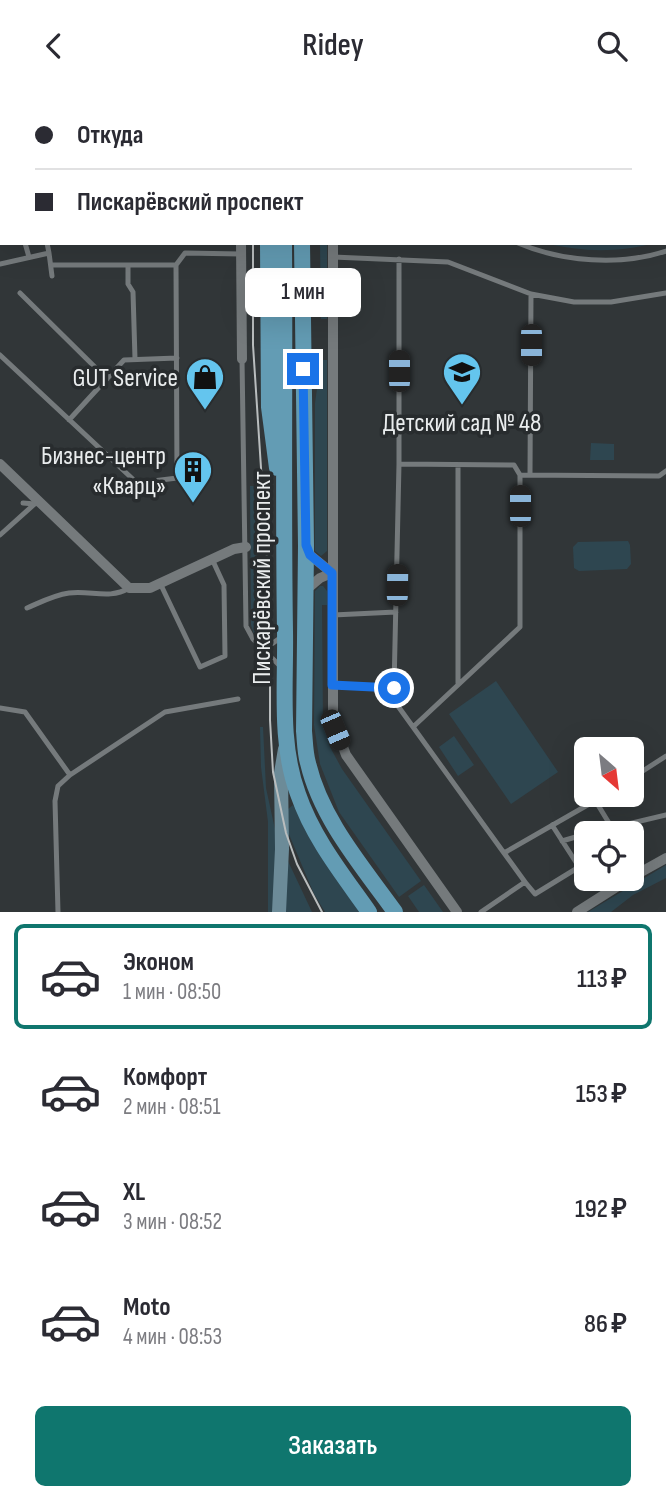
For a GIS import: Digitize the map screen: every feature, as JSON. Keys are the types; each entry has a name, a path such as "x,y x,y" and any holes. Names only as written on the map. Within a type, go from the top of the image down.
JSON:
{"main road":[{"path":"268,245 269,407 282,503"},
{"name":"Пискарёвский проспект","path":"279,912 281,773 286,742 282,503 286,415 284,245"},
{"name":"Пискарёвский проспект","path":"302,245 306,545 304,731 307,761 314,786 326,811 351,851 396,912"},
{"path":"286,742 297,793 308,819 369,912"}],"street":[{"path":"333,245 333,720 346,755 457,912"},
{"path":"242,249 242,359"},
{"path":"0,464 129,587 149,588 234,549 246,547"},
{"path":"306,545 310,555 332,573"},
{"path":"306,590 312,583 332,573"},
{"path":"644,870 666,858"},
{"path":"577,912 610,891"}],"lane":[{"path":"26,245 29,257"},
{"path":"47,245 52,276"},
{"path":"525,245 551,253 605,260 648,257 666,251"},
{"path":"0,355 137,483 177,478 176,265 185,253 242,249"},
{"path":"0,264 49,253"},
{"path":"333,257 448,262 531,294 574,302 599,302 666,293"},
{"path":"399,259 395,702 535,894 579,867 552,825"},
{"path":"51,265 176,265"},
{"path":"128,265 128,283 133,292 135,359"},
{"path":"20,293 107,379"},
{"path":"530,474 531,294"},
{"path":"69,419 107,379 121,358 177,358"},
{"path":"242,359 246,626 258,644 286,671"},
{"path":"399,464 514,465 520,475 520,627 413,727"},
{"path":"458,465 458,683"},
{"path":"520,475 659,476 666,471"},
{"path":"23,503 37,502"},
{"path":"0,535 37,502"},
{"path":"160,583 200,667 213,662 225,656 225,646 224,585 212,559"},
{"path":"27,608 66,593 109,596 129,587"},
{"path":"332,615 396,612"},
{"path":"258,644 274,644 285,631"},
{"path":"332,685 394,688"},
{"path":"58,912 55,801 58,786 69,775 165,712 237,699"},
{"path":"0,708 25,712 69,775"},
{"path":"644,770 666,756"},
{"path":"504,853 583,807"},
{"path":"644,821 666,815"},
{"path":"562,841 574,838"},
{"path":"481,912 525,882"}],"shaded area":[{"path":"320,245 327,245 327,319 321,319"},
{"path":"556,245 643,245 599,250"},
{"path":"321,360 327,360 327,551 321,556 315,551 315,403"},
{"path":"591,443 614,444 614,460 590,460"},
{"path":"250,486 254,486 262,639 254,634 251,625"},
{"path":"628,541 631,564 627,569 579,571 574,568 573,547 578,542"},
{"path":"320,586 327,591 327,605 322,605 323,724 330,747 342,769 421,881 399,897 339,812 320,764 314,725 315,591"},
{"path":"496,681 558,772 511,804 449,714"},
{"path":"260,727 263,727 266,788 276,834 274,912 268,912 268,822 261,767"},
{"path":"454,736 474,765 458,776 439,747"},
{"path":"293,805 315,847 360,912 325,912 314,894 288,832 288,809"},
{"path":"287,859 312,912 285,912"},
{"path":"666,865 666,878 644,889 644,878"},
{"path":"424,885 443,912 419,912 408,896"},
{"path":"623,891 641,891 611,912 588,912"}],"tram line":[{"path":"253,245 253,345 270,606 273,772 286,833 297,864 322,912"}],"place":[{"name":"Детский сад № 48","path":"462,406"},
{"name":"GUT Service","path":"205,411"},
{"name":"Бизнес-центр «Кварц»","path":"193,504"}],"route":[{"path":"303,369 306,545 310,555 332,573 332,685 394,688"}]}
